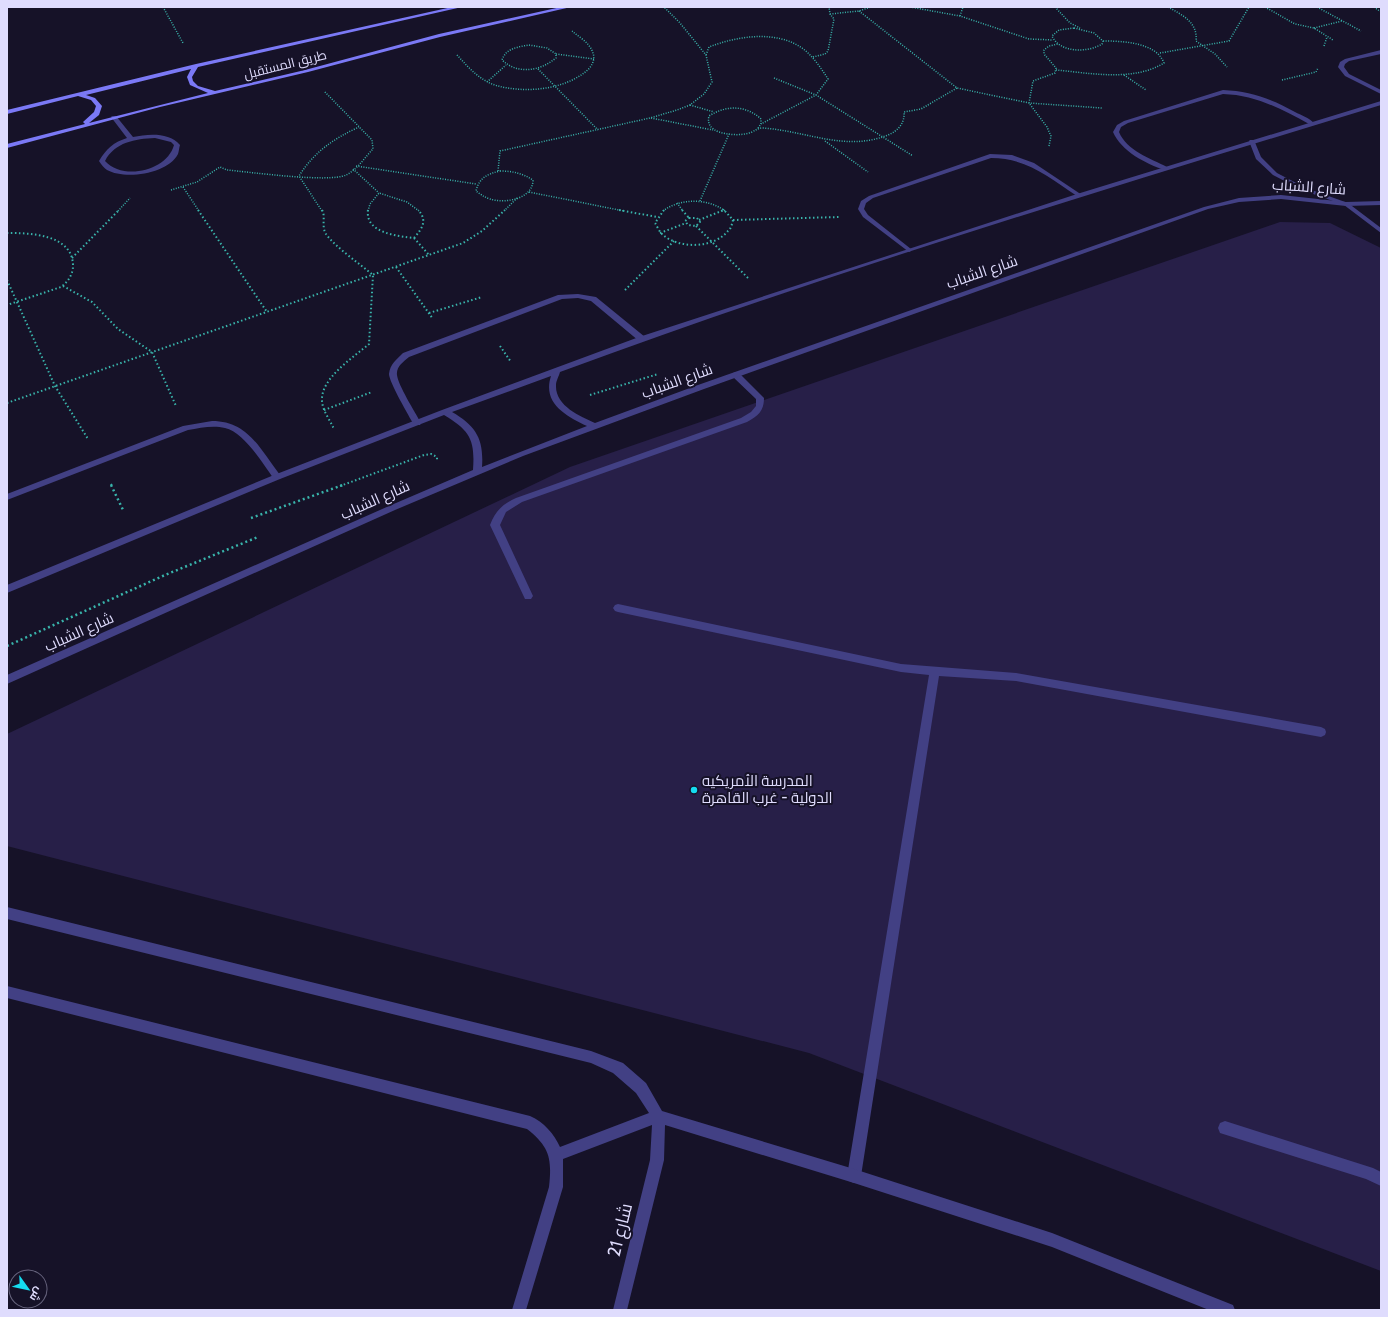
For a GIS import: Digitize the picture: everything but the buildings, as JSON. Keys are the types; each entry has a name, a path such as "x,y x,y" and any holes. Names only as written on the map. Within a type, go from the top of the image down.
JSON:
{"main road":[{"name":"طريق المستقبل","path":"7,112 196,66 460,7"},
{"name":"طريق المستقبل","path":"7,146 114,117 306,71 439,36 568,7"},
{"path":"196,66 190,72 190,82 194,86 204,90 216,92"},
{"path":"72,129 96,116 100,109 99,104 95,100 77,95"}],"street":[{"path":"1381,52 1347,60 1342,63 1341,67 1347,75 1381,92"},
{"path":"1165,168 1123,145 1116,132 1119,126 1137,118 1223,92 1244,93 1265,99 1311,123"},
{"path":"7,589 134,535 277,477 445,412 642,339 1079,195 1311,123 1381,103"},
{"path":"114,117 132,139"},
{"path":"144,137 165,138 173,141 177,146 177,151 174,157 166,163 144,171 120,172 110,170 104,166 102,160 105,154 120,143 132,139 144,137"},
{"path":"1252,141 1258,158 1275,174 1304,189 1346,204 1381,231"},
{"path":"909,250 865,216 861,209 863,202 871,197 990,156 1012,157 1032,164 1079,195"},
{"name":"شارع الشباب","path":"7,680 477,471 594,426 1206,208 1239,200 1281,197 1346,204 1381,204"},
{"path":"417,423 396,383 393,374 396,364 406,355 447,339 561,297 578,296 593,299 642,339"},
{"path":"556,372 552,385 557,401 570,414 594,426"},
{"path":"528,596 495,526 498,516 505,507 519,500 744,420 754,414 760,407 760,398 736,375"},
{"path":"445,412 463,422 475,436 479,453 477,471"},
{"path":"7,497 186,428 206,423 224,424 239,429 277,477"},
{"path":"618,608 864,661 935,672 992,674 1016,677 1321,732"},
{"path":"854,1176 935,672"},
{"path":"7,913 591,1057 618,1068 641,1088 658,1116"},
{"path":"7,992 530,1123 542,1131 552,1142 556,1155 558,1171 551,1203 520,1310"},
{"path":"556,1155 658,1116 854,1176 1052,1240 1228,1310"},
{"name":"شارع 21","path":"620,1310 657,1160 659,1138 658,1116"},
{"path":"1225,1128 1368,1173 1381,1179"}],"path":[{"path":"163,7 196,66"},
{"path":"498,171 500,151 650,118 690,105 704,94 712,82 706,55 680,23 664,7"},
{"path":"813,57 825,54 828,51 834,20 830,14 829,7"},
{"path":"830,14 859,11 871,7"},
{"path":"910,7 960,16 1029,39 1053,40 1067,48 1088,50 1099,47 1103,42 1114,41 1140,45 1160,53 1164,58 1164,62 1160,66 1124,74 1056,70 1044,54 1044,50 1049,46 1058,44"},
{"path":"960,16 964,7"},
{"path":"1055,7 1070,23 1083,30 1096,34 1103,42"},
{"path":"1168,7 1186,18 1194,26 1197,34 1196,41 1219,58 1232,74 1244,93"},
{"path":"1160,53 1229,40 1249,7"},
{"path":"1265,7 1295,24 1314,28 1327,37 1364,56"},
{"path":"1317,7 1362,32"},
{"path":"1374,7 1381,12"},
{"path":"439,36 475,74 487,82 502,87 519,89 556,86 571,81 584,74 591,67 594,59 593,51 550,11"},
{"path":"859,11 957,88 1029,103 1108,109 1137,118"},
{"path":"1314,28 1343,21"},
{"path":"1053,40 1052,36 1059,30 1083,30"},
{"path":"650,118 729,134 746,133 758,128 761,124 816,95 828,79 822,68 813,57 801,47 790,42 772,38 759,37 719,42 709,47 706,55"},
{"path":"556,54 556,58 552,62 538,68 520,69 506,64 502,60 503,55 508,50 529,45 542,46 551,49 556,54 594,59"},
{"path":"487,82 506,64"},
{"path":"538,68 598,130"},
{"path":"1032,164 1049,146 1051,136 1047,127 1029,103 1033,81 1052,76 1056,70"},
{"path":"220,167 227,170 299,176 339,177 348,174 373,149 372,140 306,71"},
{"path":"774,78 816,95 941,173"},
{"path":"758,128 806,135 825,141 860,142 882,137 895,132 900,127 905,117 904,112 921,109 957,88"},
{"path":"690,105 714,112"},
{"path":"714,130 709,126 709,116 722,109 741,108 757,114 761,119 761,124"},
{"path":"299,176 307,162 320,148 359,127"},
{"path":"700,201 729,134"},
{"path":"825,141 893,190"},
{"path":"356,166 476,184"},
{"path":"353,168 379,193 404,200 420,211 424,224 419,234 414,238 397,237 382,232 372,225 367,211 368,207 379,193"},
{"path":"7,403 464,243 474,238 517,198 528,192 533,186 533,180 528,175 520,172 509,170 488,174 476,184 476,191 482,196 498,200 517,198"},
{"path":"299,176 324,213 325,218 323,224 325,233 342,250 373,275"},
{"path":"183,187 267,312"},
{"path":"528,192 657,217"},
{"path":"72,258 135,193"},
{"path":"700,201 709,202 725,209 733,220 729,233 712,242 693,244 674,241 660,234 655,223 657,217 664,209 677,203 700,201"},
{"path":"677,203 689,218 699,220 725,209"},
{"path":"733,220 865,216"},
{"path":"660,234 686,223 685,221 689,218"},
{"path":"696,226 700,222 699,220"},
{"path":"686,223 688,225 696,226 768,297"},
{"path":"7,233 38,235 51,238 61,243 68,250 72,258 73,267 70,276 63,286 7,305"},
{"path":"414,238 429,255"},
{"path":"605,310 674,241"},
{"path":"396,267 447,339"},
{"path":"345,451 324,410 322,398 324,388 333,375 369,344 373,275"},
{"path":"7,280 55,386 100,460 134,535"},
{"path":"63,286 92,302 118,329 152,352 186,428"},
{"path":"584,397 660,373"},
{"path":"324,410 396,383"},
{"path":"244,520 424,455 431,454 437,457 437,462"},
{"path":"7,646 166,575 260,536"}],"place":[{"name":"المدرسة الأمريكيه الدولية - غرب القاهرة","path":"694,790"}]}
